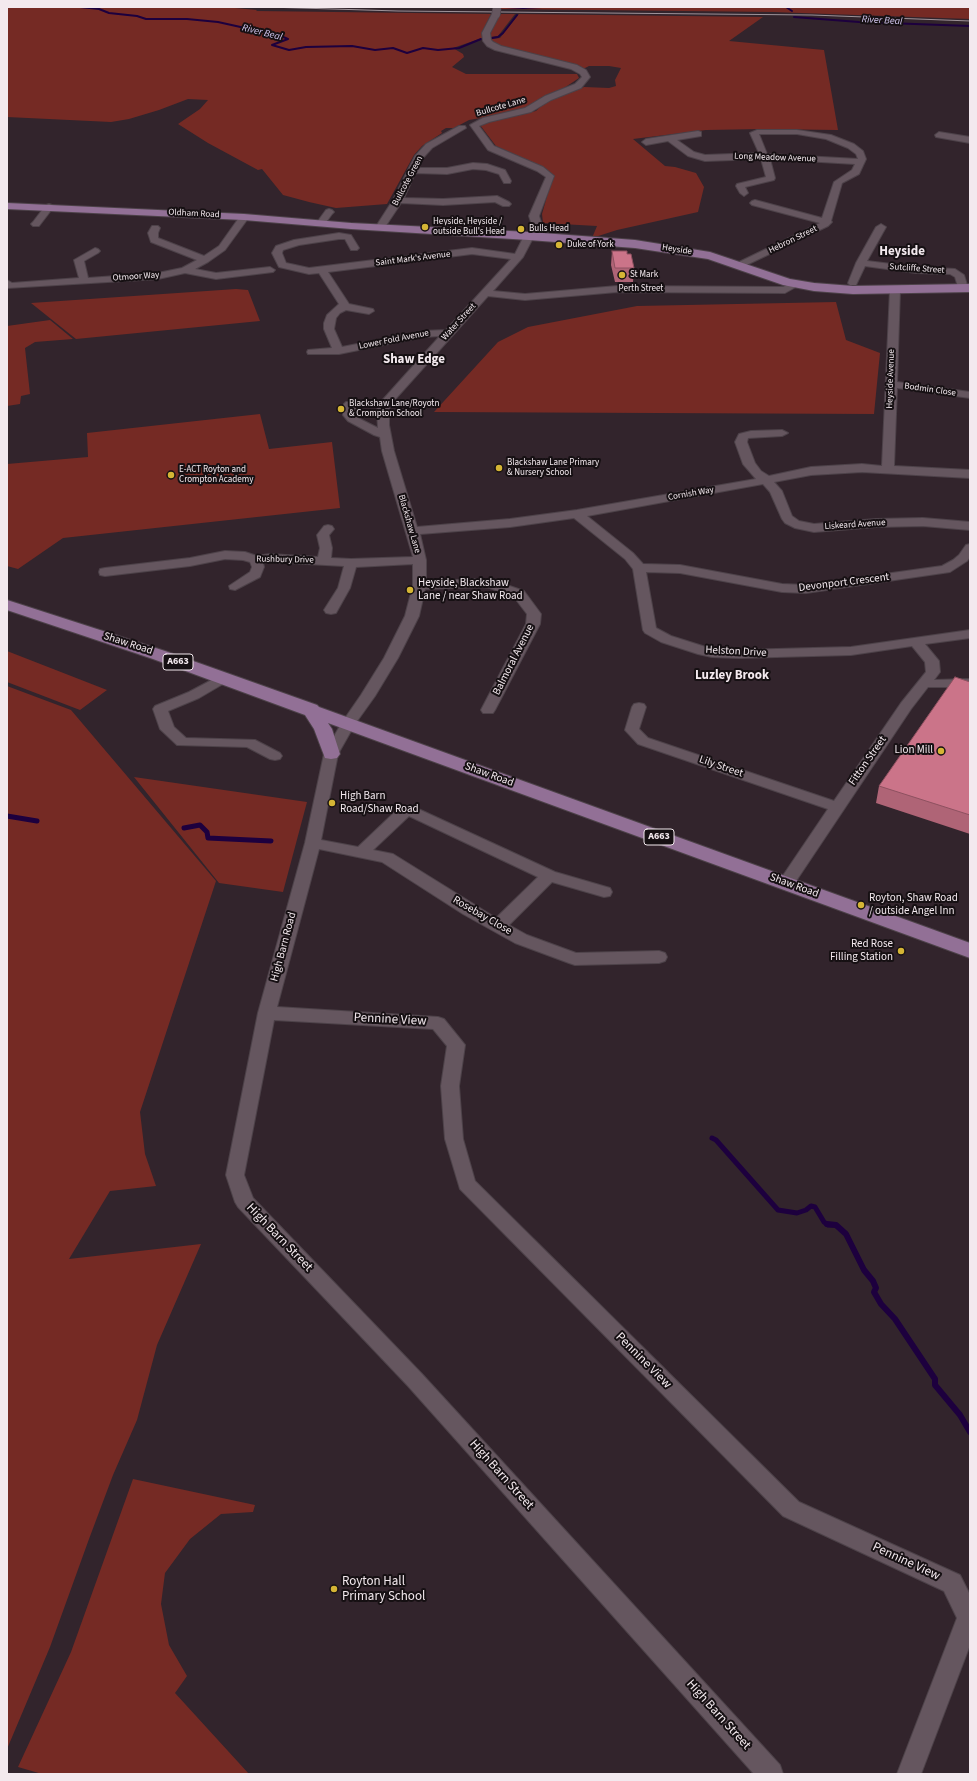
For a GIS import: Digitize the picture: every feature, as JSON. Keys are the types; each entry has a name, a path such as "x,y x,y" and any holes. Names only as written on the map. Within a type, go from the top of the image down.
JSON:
{"main road":[{"name":"Oldham Road","path":"7,206 244,217 380,228"},
{"name":"Heyside","path":"380,228 534,236 635,244 710,256 796,284 848,290 967,288"},
{"name":"Shaw Road","path":"7,605 159,655 970,950"},
{"path":"311,710 323,728 331,754"}],"street":[{"name":"Bullcote Lane","path":"496,10 486,33 487,41 490,44 510,51 574,67 583,72 586,77 578,86 548,98 528,110 482,121 474,126 491,148 540,169 550,176 534,216 540,234 534,236"},
{"name":"Bullcote Green","path":"380,228 398,200 418,158 429,146 462,128"},
{"path":"744,193 740,186 771,178 764,156 754,133 761,131 797,132 828,137 851,146 860,153 861,162"},
{"path":"646,142 698,134"},
{"path":"940,135 970,140"},
{"name":"Long Meadow Avenue","path":"670,139 697,157 717,158 735,156 764,156 861,162"},
{"name":"Hebron Street","path":"738,266 825,224 827,222 838,182 856,172 861,162"},
{"path":"412,170 447,171 473,166 487,167 502,172 507,181"},
{"path":"398,200 443,202 475,199 497,199 509,194"},
{"path":"497,199 506,204"},
{"path":"755,203 827,222"},
{"path":"36,224 49,207"},
{"path":"321,223 329,212"},
{"name":"Otmoor Way","path":"8,287 84,280 158,276 185,270 205,260 222,248 244,217"},
{"path":"853,284 861,263 881,227"},
{"path":"155,228 153,233 154,240 205,260"},
{"name":"Saint Mark's Avenue","path":"354,248 349,238 345,236 297,242 279,248 277,253 282,265 309,271 472,251 518,257"},
{"name":"Water Street","path":"385,404 518,257 534,236"},
{"path":"84,280 80,260 95,251"},
{"name":"Sutcliffe Street","path":"861,263 916,270 952,271 959,275 967,288"},
{"path":"185,270 216,276 270,270"},
{"path":"322,270 343,305 369,311"},
{"name":"Perth Street","path":"484,293 525,297 617,289 785,290 796,284"},
{"name":"Heyside Avenue","path":"888,468 895,290"},
{"path":"339,351 329,329 329,323 331,317 343,305"},
{"name":"Lower Fold Avenue","path":"312,352 339,351 423,334 450,333"},
{"name":"Bodmin Close","path":"891,384 970,395"},
{"path":"350,404 349,415 352,419 378,433 384,434"},
{"name":"Blackshaw Lane","path":"348,724 368,696 391,658 412,616 419,585 420,560 413,531 384,434 382,415 385,404"},
{"name":"Liskeard Avenue","path":"782,433 751,434 741,438 749,464 757,474 765,479 776,491 789,520 805,527 828,528 876,523 922,522 970,526"},
{"name":"Cornish Way","path":"413,531 510,523 577,514 743,485 765,479 811,471 888,468 970,474"},
{"path":"577,514 629,556 639,568"},
{"path":"324,560 326,548 323,535 328,529"},
{"name":"Devonport Crescent","path":"639,568 680,569 782,588 806,589 945,569 964,558 970,548"},
{"name":"Rushbury Drive","path":"105,572 190,562 225,555 245,556 256,560 270,558 324,560 351,563 420,560"},
{"path":"235,586 255,574 258,567 256,560"},
{"path":"331,610 344,588 351,563"},
{"name":"Helston Drive","path":"639,568 650,630 662,637 698,650 712,653 852,652 970,634"},
{"name":"Balmoral Avenue","path":"419,585 482,583 493,585 519,594 524,598 534,614 533,624 488,710"},
{"name":"Fitton Street","path":"786,883 836,806 906,706 933,672 932,662 916,642"},
{"path":"223,678 194,695 160,709 167,729 182,742 250,743 275,756"},
{"path":"925,683 970,683"},
{"name":"Lily Street","path":"639,707 632,730 644,741 836,806"},
{"name":"High Barn Road","path":"235,1175 266,1013 313,843 331,754 348,724"},
{"path":"361,853 402,813 409,810 549,876 604,892"},
{"name":"Rosebay Close","path":"313,843 387,858 469,910 521,939 575,959 659,957"},
{"path":"498,926 549,876"},
{"name":"Pennine View","path":"266,1013 438,1023 456,1044 450,1086 453,1131 467,1184 791,1509 952,1583 969,1617 910,1774"},
{"name":"High Barn Street","path":"235,1175 245,1202 415,1380 771,1774"}],"shaded area":[{"path":"7,7 224,7 257,10 256,11 491,14 482,32 482,38 453,48 463,54 464,57 452,67 466,74 577,74 579,78 564,88 546,95 527,107 514,112 469,120 454,128 446,128 441,131 442,133 422,146 414,155 387,204 336,208 283,195 262,169 258,170 208,143 178,124 200,109 208,100 188,99 129,119 111,122 7,117"},
{"path":"499,7 970,7 970,19 773,12 501,9"},
{"path":"500,14 515,14 498,36 490,37 490,34"},
{"path":"519,14 763,17 729,41 824,50 838,130 706,130 633,139 665,166 675,167 696,173 704,187 698,212 617,230 592,238 597,226 543,223 542,214 553,175 540,166 496,146 480,125 488,121 536,111 545,102 584,87 609,88 616,86 615,80 621,68 609,66 589,66 583,69 493,44 489,39 500,38"},
{"path":"236,289 248,290 260,321 76,339 31,303"},
{"path":"836,302 846,340 880,353 874,414 434,412 498,342 528,327 637,306"},
{"path":"50,320 73,339 35,342 25,348 30,394 21,396 20,404 7,406 7,326"},
{"path":"260,414 269,449 332,442 340,508 63,538 18,569 7,566 7,464 88,457 87,433"},
{"path":"7,651 107,690 80,710 7,682"},
{"path":"7,686 71,710 216,881 140,1112 145,1154 156,1186 110,1191 69,1259 201,1244 157,1345 137,1420 113,1475 50,1647 7,1749"},
{"path":"134,777 307,802 283,892 219,883"},
{"path":"133,1479 255,1505 253,1512 221,1514 190,1539 165,1573 161,1604 169,1645 187,1676 175,1693 249,1774 42,1774 18,1767 71,1652"}],"building":[{"path":"612,251 627,251 627,254 631,254 634,268 615,268"},
{"name":"Lion Mill","path":"955,677 970,682 970,815 879,786"}],"waterway":[{"name":"River Beal","path":"80,7 99,9 109,13 137,16 146,19 187,19 218,22 281,36 288,39 272,45 289,50 306,47 352,46 375,50 393,48 407,53 423,48 438,50 459,48 481,39"},
{"path":"506,7 523,8"},
{"name":"River Beal","path":"523,8 542,7"},
{"name":"River Beal","path":"786,7 792,11"},
{"name":"River Beal","path":"492,38 498,37 503,33 517,15"},
{"name":"River Beal","path":"794,17 859,22 970,26"},
{"path":"7,816 37,821"},
{"path":"184,828 200,825 207,832 208,838 271,841"},
{"path":"712,1138 716,1140 778,1210 797,1213 806,1210 811,1206 815,1207 824,1222 828,1225 836,1225"},
{"path":"827,1224 836,1225"},
{"path":"836,1225 846,1234 864,1270 873,1281 876,1288 874,1292 881,1304 895,1319 935,1379 935,1385 960,1415 970,1432"}],"tram line":[{"path":"267,7 398,11 812,15 970,21"}],"place":[{"name":"Heyside, Heyside / outside Bull's Head","path":"425,227"},
{"name":"Bulls Head","path":"521,229"},
{"name":"Duke of York","path":"559,245"},
{"name":"St Mark","path":"622,275"},
{"name":"Blackshaw Lane/Royotn & Crompton School","path":"341,409"},
{"name":"Blackshaw Lane Primary & Nursery School","path":"499,468"},
{"name":"E-ACT Royton and Crompton Academy","path":"171,475"},
{"name":"Heyside, Blackshaw Lane / near Shaw Road","path":"410,590"},
{"name":"Lion Mill","path":"941,751"},
{"name":"High Barn Road/Shaw Road","path":"332,803"},
{"name":"Royton, Shaw Road / outside Angel Inn","path":"861,905"},
{"name":"Red Rose Filling Station","path":"901,951"},
{"name":"Royton Hall Primary School","path":"334,1589"}],"district":[{"name":"Heyside","path":"902,252"},
{"name":"Shaw Edge","path":"414,360"},
{"name":"Luzley Brook","path":"732,676"}]}
